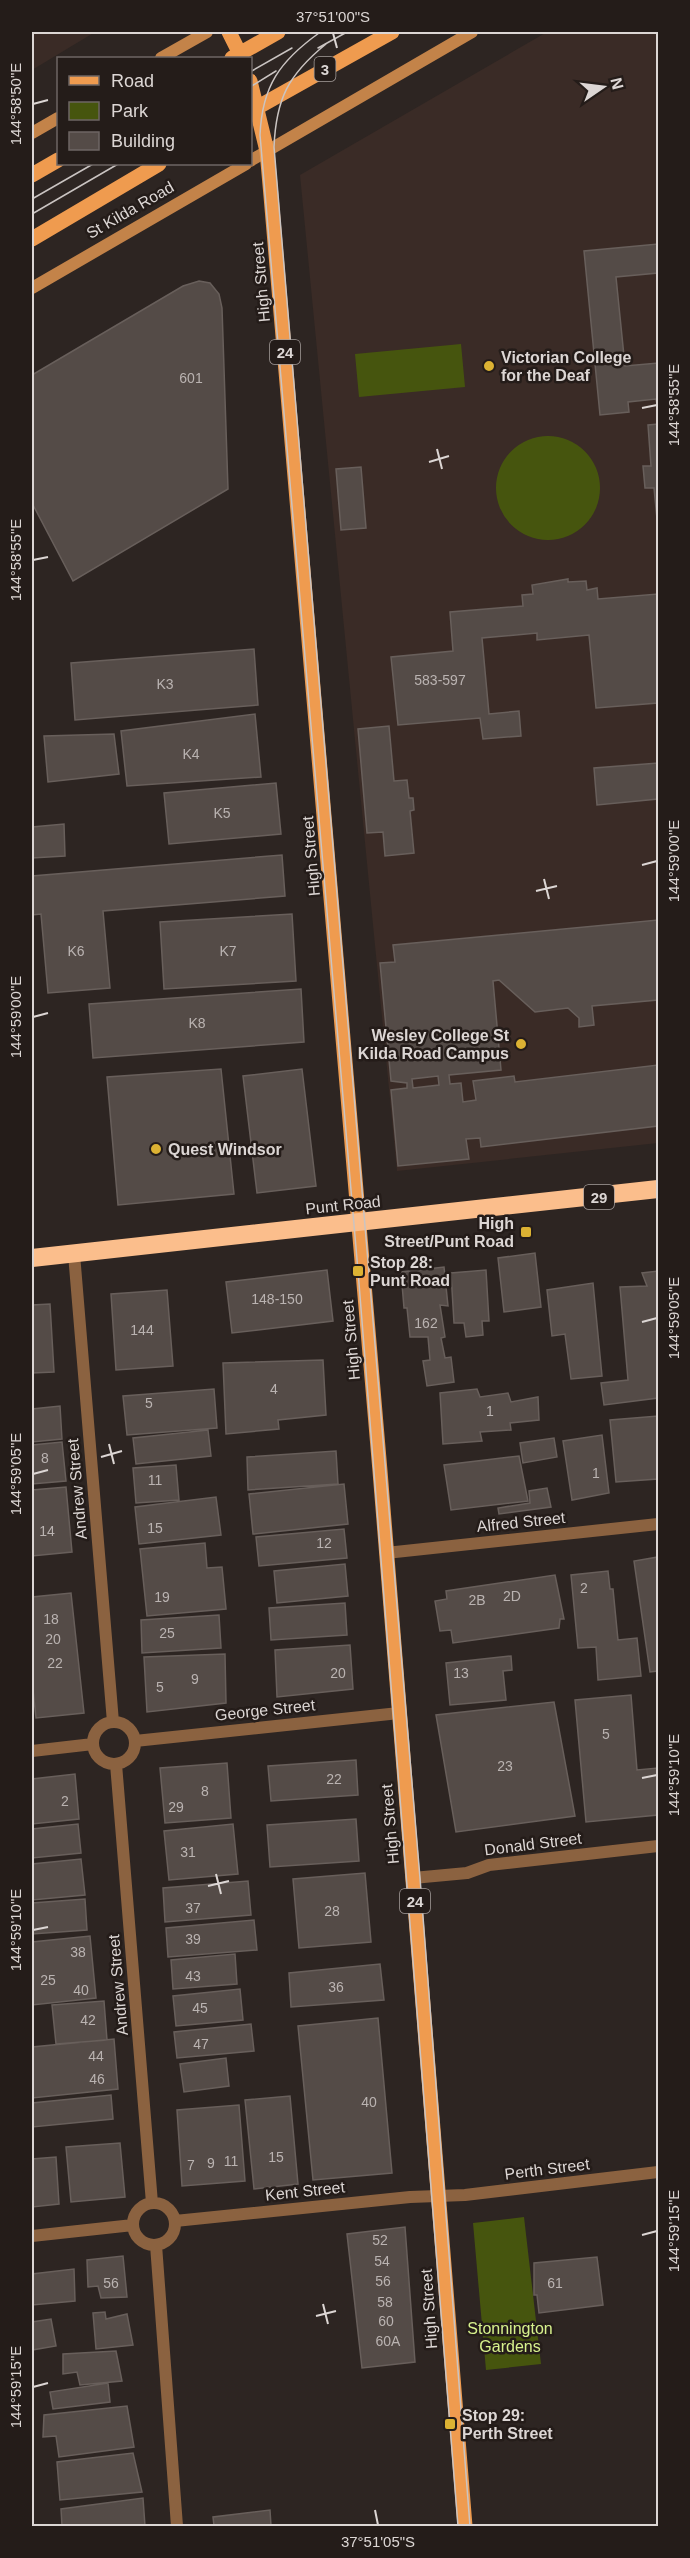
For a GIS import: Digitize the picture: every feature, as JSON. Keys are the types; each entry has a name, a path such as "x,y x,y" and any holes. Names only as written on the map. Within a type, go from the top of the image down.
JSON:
{"highway":[{"name":"Punt Road","path":"32,1258 658,1189"}],"main road":[{"path":"163,57 207,32"},
{"path":"229,32 238,57 279,32"},
{"name":"3","path":"254,108 392,32"},
{"path":"252,160 472,32"},
{"name":"High Street","path":"254,108 267,151 359,1223 465,2526"},
{"path":"32,133 57,119"},
{"path":"32,175 57,161"},
{"name":"St Kilda Road","path":"32,239 157,165"},
{"name":"St Kilda Road","path":"32,288 244,165"}],"street":[{"name":"Andrew Street","path":"74,1254 113,1722"},
{"name":"Alfred Street","path":"386,1553 658,1524"},
{"name":"George Street","path":"135,1741 399,1713"},
{"path":"113,1722 130,1729 135,1747 128,1759 109,1764 98,1756 93,1744 97,1731 113,1722"},
{"path":"32,1751 93,1744"},
{"name":"Andrew Street","path":"116,1764 152,2203"},
{"name":"Donald Street","path":"413,1878 467,1873 489,1865 658,1846"},
{"name":"Perth Street","path":"438,2196 465,2196 658,2172"},
{"name":"Kent Street","path":"174,2221 438,2196"},
{"path":"152,2203 167,2208 175,2228 168,2240 156,2245 149,2245 138,2238 133,2225 140,2208 152,2203"},
{"path":"32,2236 133,2225"},
{"path":"156,2245 177,2526"}],"shaded area":[{"path":"32,32 95,32 32,70"},
{"name":"Victorian College for the Deaf","path":"547,32 658,32 658,1143 397,1171 300,175"}],"green space":[{"path":"461,344 465,387 359,397 355,354"},
{"path":"548,436 568,440 585,451 596,468 600,488 596,508 585,525 568,536 548,540 528,536 511,525 500,508 496,488 500,468 511,451 528,440"},
{"name":"Stonnington Gardens","path":"524,2217 541,2364 486,2370 473,2223"}],"building":[{"path":"658,244 658,273 616,277 625,366 658,363 658,409 656,399 628,402 629,412 600,415 584,251"},
{"path":"199,281 210,283 219,294 222,308 228,489 73,581 32,503 32,375 183,286"},
{"path":"658,424 658,529 654,488 645,488 643,466 651,466 648,425"},
{"path":"361,467 366,528 341,530 336,469"},
{"path":"568,579 568,582 586,581 587,590 597,588 598,599 658,594 658,703 596,708 589,635 537,640 537,633 482,638 489,714 519,711 521,736 483,739 480,718 398,725 391,657 453,651 450,612 523,606 522,595 533,594 532,585"},
{"path":"254,649 258,705 75,720 71,663"},
{"path":"255,714 261,777 127,786 121,731"},
{"path":"389,726 394,781 407,780 409,798 413,798 414,810 410,811 414,853 385,856 383,832 367,833 358,729"},
{"path":"114,734 119,774 48,782 44,736"},
{"path":"658,763 658,799 597,805 594,768"},
{"path":"276,783 281,834 169,844 164,793"},
{"path":"64,824 65,856 32,858 32,827"},
{"path":"282,855 285,896 103,911 110,988 48,993 41,914 32,915 32,876"},
{"path":"292,914 296,981 164,989 160,922"},
{"name":"Wesley College St Kilda Road Campus","path":"658,920 658,1000 592,1006 594,1025 579,1027 579,1018 568,1008 535,1012 499,980 493,981 501,1070 449,1075 450,1084 461,1083 463,1102 476,1100 473,1081 514,1076 515,1082 658,1065 658,1126 481,1147 480,1138 466,1139 469,1159 398,1166 391,1090 407,1088 407,1083 391,1081 380,963 395,962 393,945","holes":["438,1076 439,1085 413,1088 412,1079"]},
{"path":"301,989 304,1042 93,1058 89,1004"},
{"path":"221,1069 234,1194 118,1205 107,1077"},
{"path":"302,1069 316,1186 257,1193 243,1076"},
{"path":"535,1253 541,1307 504,1312 498,1258"},
{"path":"444,1267 448,1306 440,1305 445,1337 441,1338 445,1358 451,1357 454,1382 427,1386 423,1361 430,1360 428,1337 410,1337 407,1308 404,1308 401,1272"},
{"path":"327,1270 333,1321 232,1333 226,1282"},
{"path":"486,1270 489,1321 482,1321 483,1335 466,1337 464,1323 454,1323 451,1273"},
{"path":"658,1271 658,1398 604,1405 601,1383 628,1380 620,1287 647,1286 642,1273"},
{"path":"593,1283 602,1376 571,1379 565,1334 552,1336 547,1290"},
{"path":"167,1290 173,1366 116,1370 111,1294"},
{"path":"50,1304 54,1372 32,1373 32,1305"},
{"path":"323,1360 326,1415 278,1420 279,1429 226,1434 223,1363"},
{"path":"214,1389 217,1428 127,1435 123,1396"},
{"path":"477,1389 480,1397 508,1393 511,1402 538,1397 539,1420 510,1423 511,1430 480,1432 482,1441 443,1444 440,1393"},
{"path":"60,1406 62,1439 32,1442 32,1409"},
{"path":"658,1416 658,1479 616,1482 610,1420"},
{"path":"208,1430 211,1456 136,1464 133,1438"},
{"path":"602,1435 609,1493 572,1500 563,1441"},
{"path":"554,1438 557,1457 523,1463 520,1443"},
{"path":"62,1442 66,1481 32,1484 32,1445"},
{"path":"336,1451 338,1484 248,1490 247,1457"},
{"path":"519,1456 528,1501 451,1510 444,1465"},
{"path":"176,1465 179,1500 136,1503 133,1468"},
{"path":"344,1484 348,1524 253,1534 249,1494"},
{"path":"66,1487 72,1552 32,1556 32,1490"},
{"path":"547,1488 551,1507 499,1514 498,1508 530,1503 529,1491"},
{"path":"216,1497 221,1535 139,1544 135,1507"},
{"path":"344,1529 347,1558 259,1566 256,1537"},
{"path":"205,1543 207,1568 222,1567 226,1609 147,1616 140,1549"},
{"path":"658,1557 658,1671 650,1672 634,1561"},
{"path":"345,1564 348,1596 277,1603 274,1571"},
{"path":"608,1571 610,1589 613,1589 618,1640 637,1638 641,1676 598,1680 596,1647 578,1648 571,1575"},
{"path":"555,1575 564,1619 560,1619 559,1628 453,1643 451,1630 440,1631 435,1601 447,1599 446,1591"},
{"path":"71,1593 84,1713 36,1718 32,1680 32,1597"},
{"path":"345,1603 347,1635 271,1640 269,1608"},
{"path":"219,1615 221,1648 142,1653 141,1620"},
{"path":"350,1645 353,1689 277,1697 275,1650"},
{"path":"225,1654 226,1703 147,1712 144,1657"},
{"path":"511,1656 512,1670 503,1671 506,1700 450,1705 446,1663"},
{"path":"631,1695 637,1770 658,1768 658,1815 586,1822 575,1700"},
{"path":"554,1702 575,1816 456,1832 436,1715"},
{"path":"356,1760 358,1795 271,1801 268,1766"},
{"path":"227,1763 231,1818 165,1823 160,1768"},
{"path":"75,1774 79,1819 32,1824 32,1779"},
{"path":"356,1819 359,1861 270,1867 267,1825"},
{"path":"78,1824 81,1853 32,1858 32,1829"},
{"path":"233,1824 238,1874 169,1880 164,1831"},
{"path":"81,1859 85,1895 32,1900 32,1864"},
{"path":"365,1873 371,1942 299,1948 293,1879"},
{"path":"248,1881 251,1915 165,1922 163,1888"},
{"path":"85,1899 87,1930 32,1934 32,1903"},
{"path":"254,1920 257,1950 168,1957 166,1928"},
{"path":"90,1936 96,1998 32,2005 32,1942"},
{"path":"235,1954 237,1984 173,1989 171,1960"},
{"path":"380,1964 384,2000 291,2007 289,1973"},
{"path":"240,1989 243,2020 176,2026 173,1996"},
{"path":"104,2001 107,2040 56,2044 52,2005"},
{"path":"378,2018 392,2173 313,2180 298,2026"},
{"path":"251,2024 254,2051 177,2058 174,2032"},
{"path":"114,2039 118,2089 32,2098 32,2047"},
{"path":"226,2058 229,2086 184,2092 180,2064"},
{"path":"111,2095 113,2119 32,2127 32,2103"},
{"path":"290,2096 298,2184 254,2189 245,2100"},
{"path":"239,2105 245,2181 182,2186 177,2110"},
{"path":"120,2143 125,2197 71,2202 66,2147"},
{"path":"56,2157 59,2204 32,2207 32,2159"},
{"path":"405,2227 415,2362 362,2368 347,2234"},
{"path":"123,2256 127,2297 101,2298 98,2286 88,2287 87,2260"},
{"path":"597,2257 603,2305 539,2313 537,2295 534,2295 534,2263"},
{"path":"74,2269 75,2301 32,2305 32,2274"},
{"path":"105,2312 106,2319 127,2314 133,2345 96,2349 93,2313"},
{"path":"51,2319 56,2346 32,2350 32,2322"},
{"path":"116,2351 122,2381 80,2385 77,2372 63,2374 63,2354"},
{"path":"108,2383 110,2402 53,2409 50,2392"},
{"path":"127,2406 134,2447 59,2457 56,2436 43,2437 44,2415"},
{"path":"133,2453 142,2492 60,2500 57,2462"},
{"path":"143,2498 145,2526 62,2526 61,2509"},
{"path":"270,2510 271,2526 214,2526 213,2517"}],"tram line":[{"path":"318,48 347,32"},
{"path":"319,33 305,43 276,76 265,102 260,135 358,1271 458,2526"},
{"path":"326,44 302,66 287,89 281,101 274,147 420,1878 470,2526"},
{"path":"252,71 292,48"},
{"path":"252,86 276,71"},
{"path":"32,199 91,165"},
{"path":"32,214 116,165"}],"place":[{"name":"Victorian College for the Deaf","path":"489,366"},
{"name":"Wesley College St Kilda Road Campus","path":"521,1044"},
{"name":"Quest Windsor","path":"156,1149"},
{"name":"High Street/Punt Road","path":"526,1232"},
{"name":"Stop 28: Punt Road","path":"358,1271"},
{"name":"Stop 29: Perth Street","path":"450,2424"}]}
